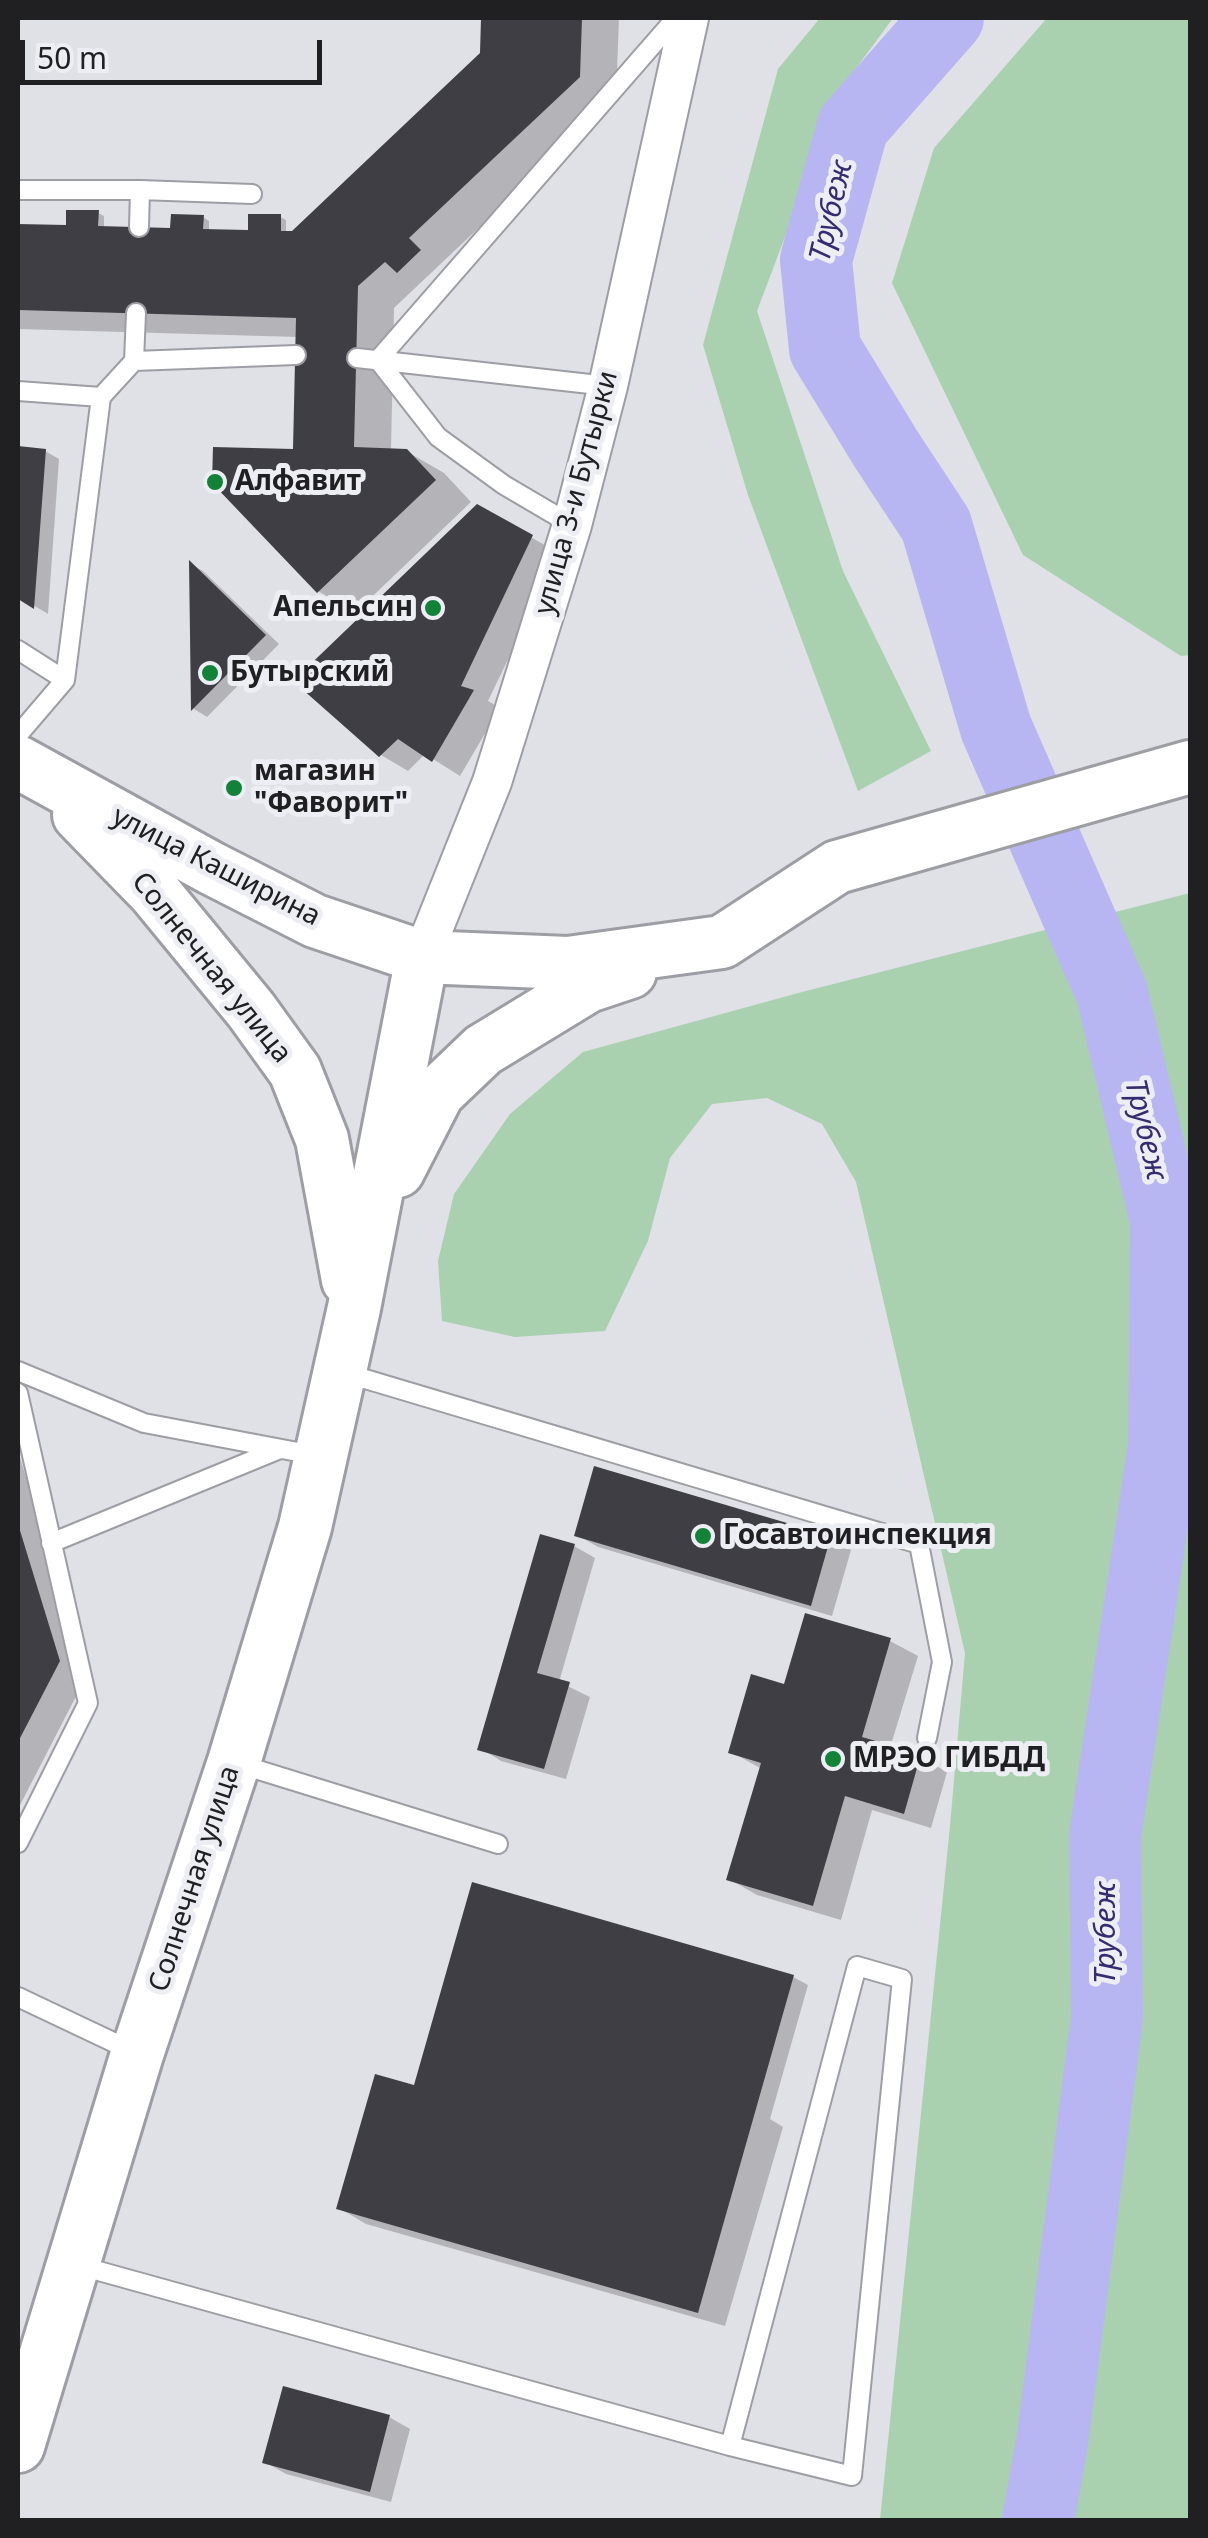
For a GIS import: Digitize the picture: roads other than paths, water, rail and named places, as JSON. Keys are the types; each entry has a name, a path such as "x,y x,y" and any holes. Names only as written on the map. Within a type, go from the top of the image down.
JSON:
{"main road":[{"name":"улица Каширина","path":"25,757 211,868 314,921 422,956 568,964 722,942"},
{"name":"Солнечная улица","path":"25,757 154,892 252,1010 295,1071 322,1139 354,1308"},
{"path":"370,1224 438,1093 483,1050 588,986 722,942 837,868 1190,767"},
{"name":"Солнечная улица","path":"18,2446 137,2054 234,1762 305,1528 301,1452 340,1371 422,956"}],"street":[{"name":"улица 3-и Бутырки","path":"422,956 492,782 572,525 608,386 689,18"}],"lane":[{"path":"378,360 676,18"},
{"path":"18,190 252,194"},
{"path":"139,227 140,190"},
{"path":"25,757 65,680 102,397 134,361 136,314"},
{"path":"134,361 296,355"},
{"path":"357,358 608,386"},
{"path":"378,360 438,437 504,485 572,525"},
{"path":"18,391 102,397"},
{"path":"18,650 65,680"},
{"path":"18,1371 144,1423 301,1452"},
{"path":"340,1371 919,1544 942,1662 928,1738"},
{"path":"18,1393 88,1703 18,1843"},
{"path":"51,1543 301,1452"},
{"path":"234,1762 498,1844"},
{"path":"72,2264 730,2446 852,2476 902,1979 857,1966 730,2446"},
{"path":"18,1997 137,2054"}],"waterway":[{"name":"Трубеж","path":"948,18 853,126 816,260 825,349 936,525 996,728 1112,993 1166,1221 1164,1446 1105,1835 1107,2017 1052,2443 1038,2520"}],"place":[{"name":"Алфавит","path":"215,482"},
{"name":"Апельсин","path":"433,608"},
{"name":"Бутырский","path":"210,673"},
{"name":"магазин \"Фаворит\"","path":"234,788"},
{"name":"Госавтоинспекция","path":"703,1536"},
{"name":"МРЭО ГИБДД","path":"833,1759"}]}
